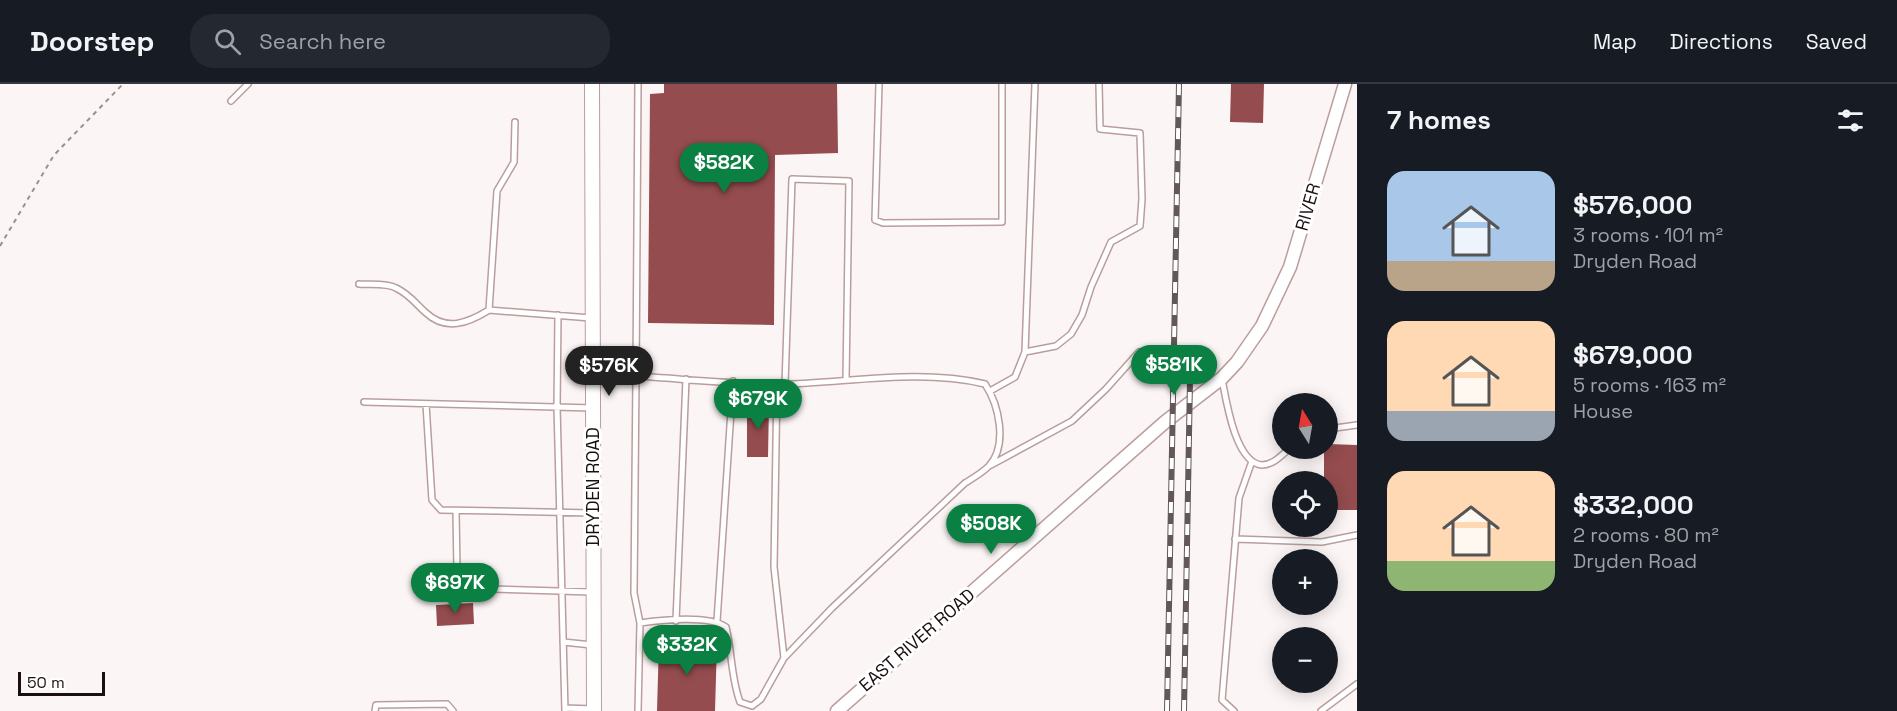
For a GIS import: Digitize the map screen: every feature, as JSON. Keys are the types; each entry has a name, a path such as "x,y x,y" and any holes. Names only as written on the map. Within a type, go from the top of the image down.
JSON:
{"main road":[{"name":"DRYDEN ROAD","path":"592,84 594,710"}],"street":[{"name":"RIVER","path":"1262,326 1290,267 1345,84"},
{"name":"EAST RIVER ROAD","path":"837,711 1165,422 1222,378 1237,362 1262,326"}],"lane":[{"path":"231,101 248,84"},
{"path":"638,84 634,593 640,623 638,711"},
{"path":"879,84 874,220 883,224 1002,222 1002,84"},
{"path":"990,392 1015,377 1025,352 1035,84"},
{"path":"1025,352 1056,346 1071,334 1082,315 1091,287 1111,242 1140,226 1142,199 1140,133 1100,129 1099,84"},
{"path":"489,310 497,191 514,162 515,122"},
{"path":"785,384 792,179 849,181 846,380"},
{"path":"359,284 393,286 410,296 426,314 458,325 471,322 489,310 592,318"},
{"path":"558,315 557,407 565,710 594,710"},
{"path":"640,623 717,621 726,627 731,647 734,687 740,702 752,706 761,699 784,658 832,608 965,483 989,465 1072,421 1106,389 1139,352"},
{"path":"636,376 785,384 846,380 958,378 985,384 997,408 999,432 996,452 989,465"},
{"path":"1222,378 1230,421 1241,446 1252,461 1261,465 1271,464 1277,459"},
{"path":"676,621 686,379"},
{"path":"717,621 733,381"},
{"path":"777,383 774,567 784,658"},
{"path":"364,402 593,408"},
{"path":"426,404 432,500 441,510 593,513"},
{"path":"1338,428 1357,425"},
{"path":"1234,711 1222,700 1239,498 1252,461"},
{"path":"456,512 457,570 465,584 492,589 594,592"},
{"path":"1234,539 1322,542 1357,535"},
{"path":"563,642 594,645"},
{"path":"1321,711 1357,684"},
{"path":"742,711 744,703"},
{"path":"375,711 376,705 447,704 453,711"}],"path":[{"path":"0,246 54,155 123,84"}],"building":[{"path":"664,84 837,84 838,153 775,155 774,325 648,323 650,94 664,93"},
{"path":"1231,84 1264,84 1263,123 1230,122"},
{"path":"747,403 769,403 768,457 747,457"},
{"path":"1338,444 1357,445 1357,510 1338,510 1338,471 1324,471 1324,459 1338,459"},
{"path":"473,603 474,624 437,626 436,605"},
{"path":"659,641 717,642 715,711 657,711"}],"railway":[{"path":"1167,711 1179,84"},
{"path":"1184,711 1190,380"}]}
